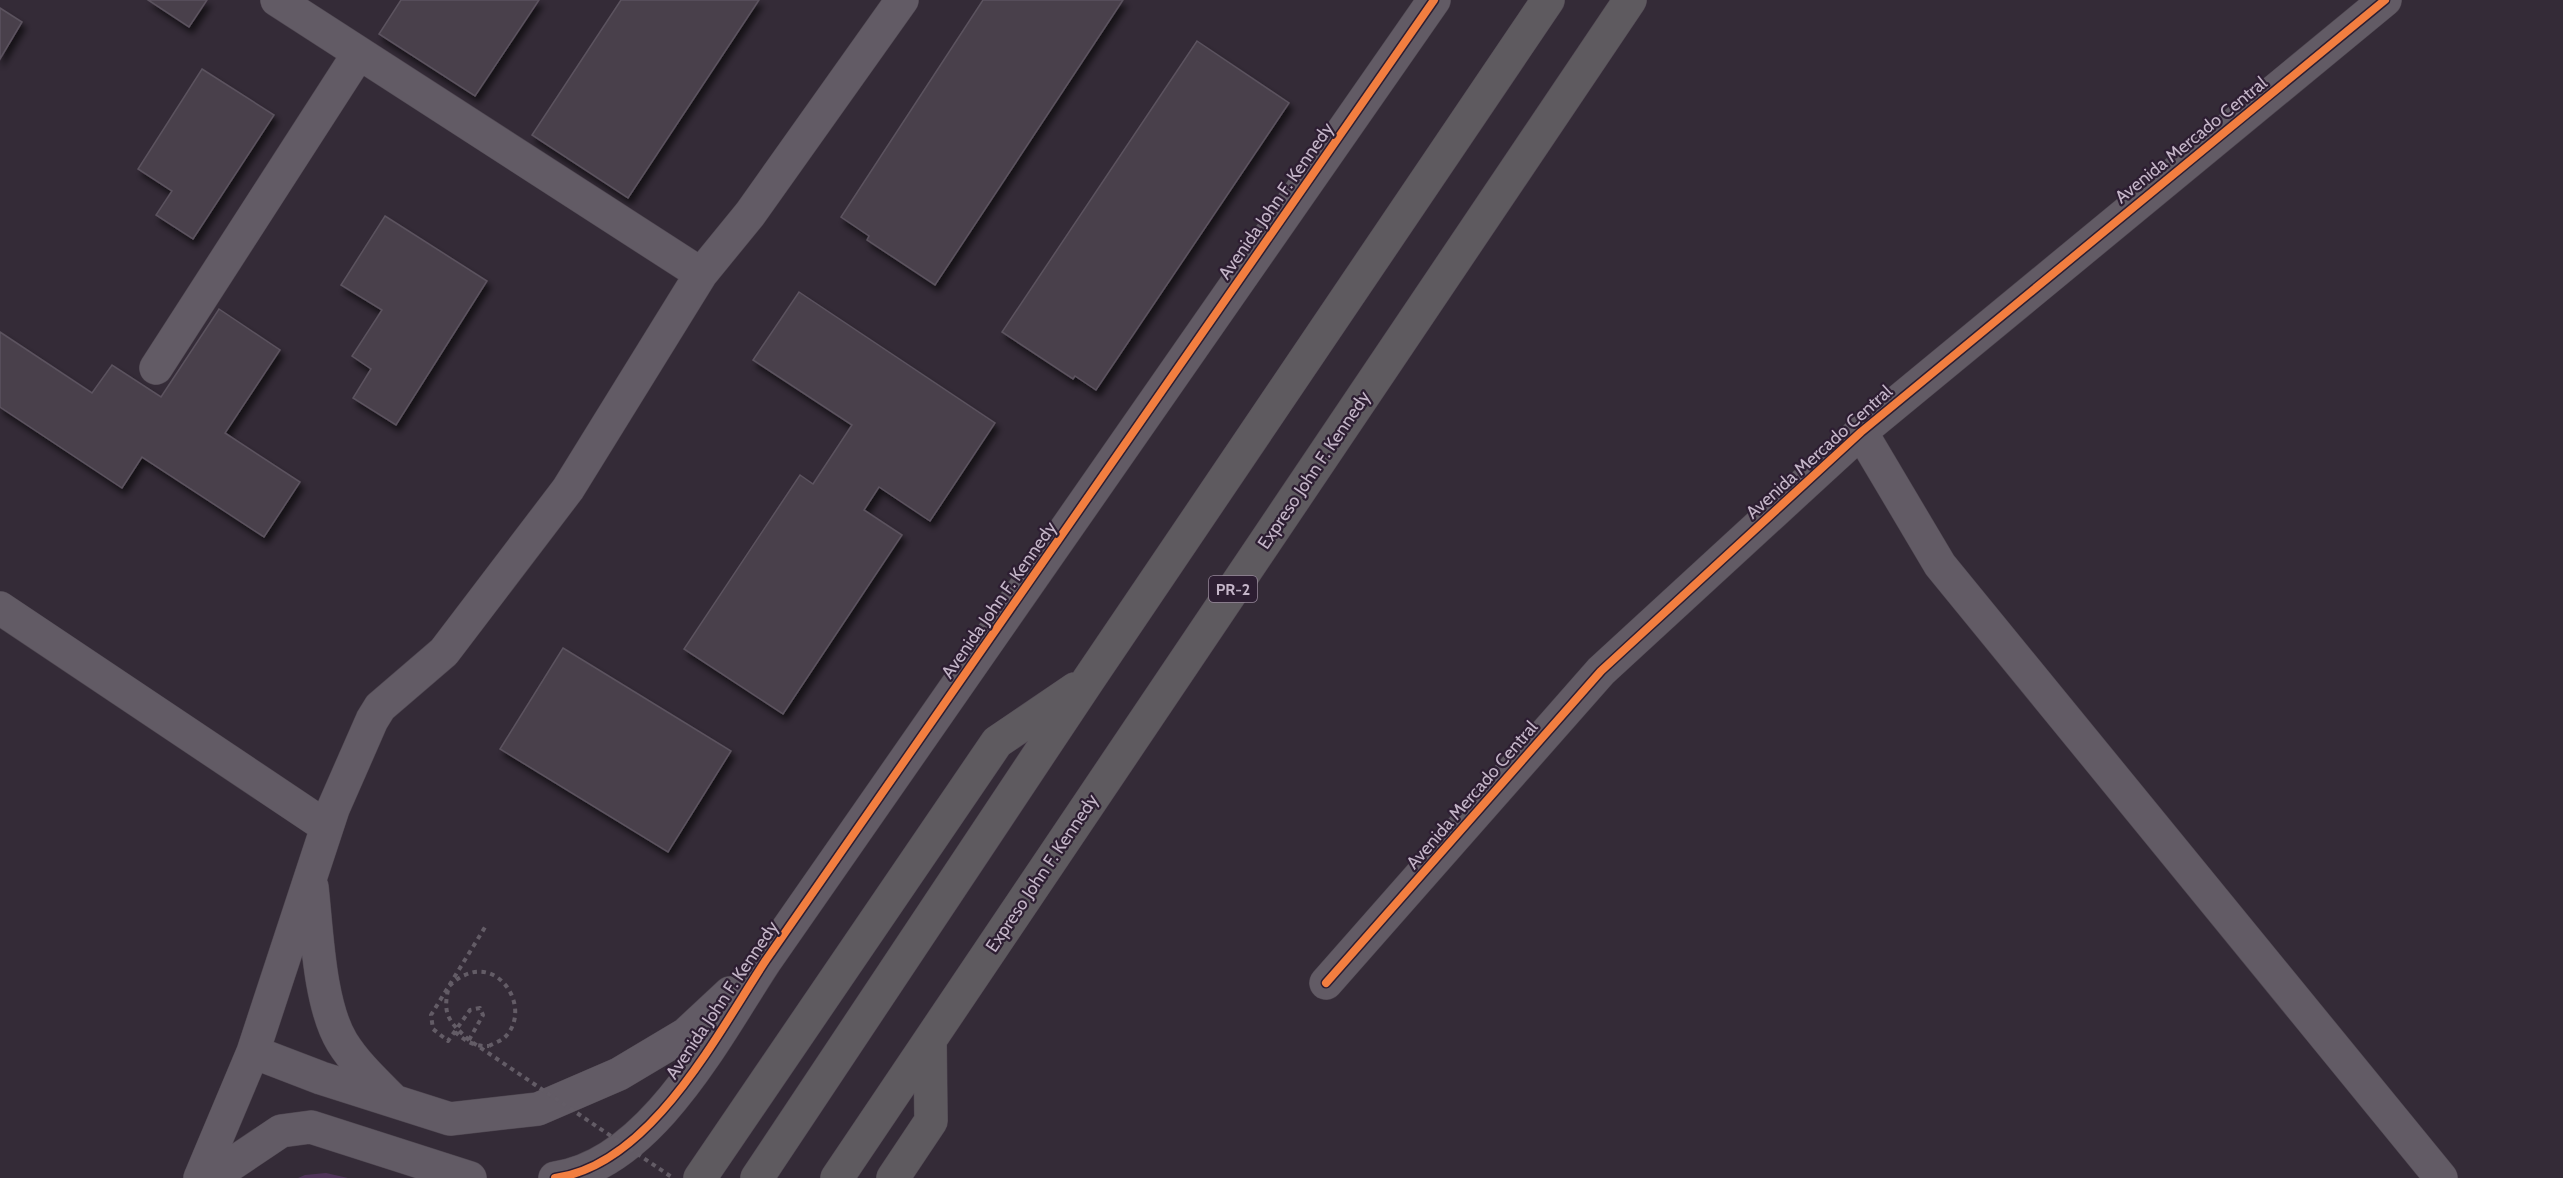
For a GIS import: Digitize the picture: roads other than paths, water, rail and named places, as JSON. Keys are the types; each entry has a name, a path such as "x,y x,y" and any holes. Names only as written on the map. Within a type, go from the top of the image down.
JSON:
{"highway":[{"path":"757,1178 1089,679 1548,0"},
{"name":"Expreso John F. Kennedy","path":"837,1178 1630,0"},
{"path":"700,1178 997,742 1089,679"},
{"path":"893,1178 930,1121 930,1040"}],"street":[{"path":"277,0 701,274"},
{"path":"200,1178 253,1052 327,826 372,720 380,707 444,652 561,498 701,274 750,214 902,0"},
{"name":"Avenida John F. Kennedy","path":"555,1178 566,1176 609,1158 640,1135 676,1095 766,960 1434,0"},
{"name":"Avenida Mercado Central","path":"1326,983 1601,671 1861,432 2385,0"},
{"path":"156,368 359,53"},
{"path":"1861,432 1940,565 2441,1178"},
{"path":"0,608 327,826"},
{"path":"311,876 328,1007 341,1040 362,1069 394,1101"},
{"name":"Avenida John F. Kennedy","path":"253,1052 321,1078 450,1119 538,1109 619,1074 686,1034 766,960"},
{"path":"211,1178 281,1131 311,1127 470,1178"}]}
